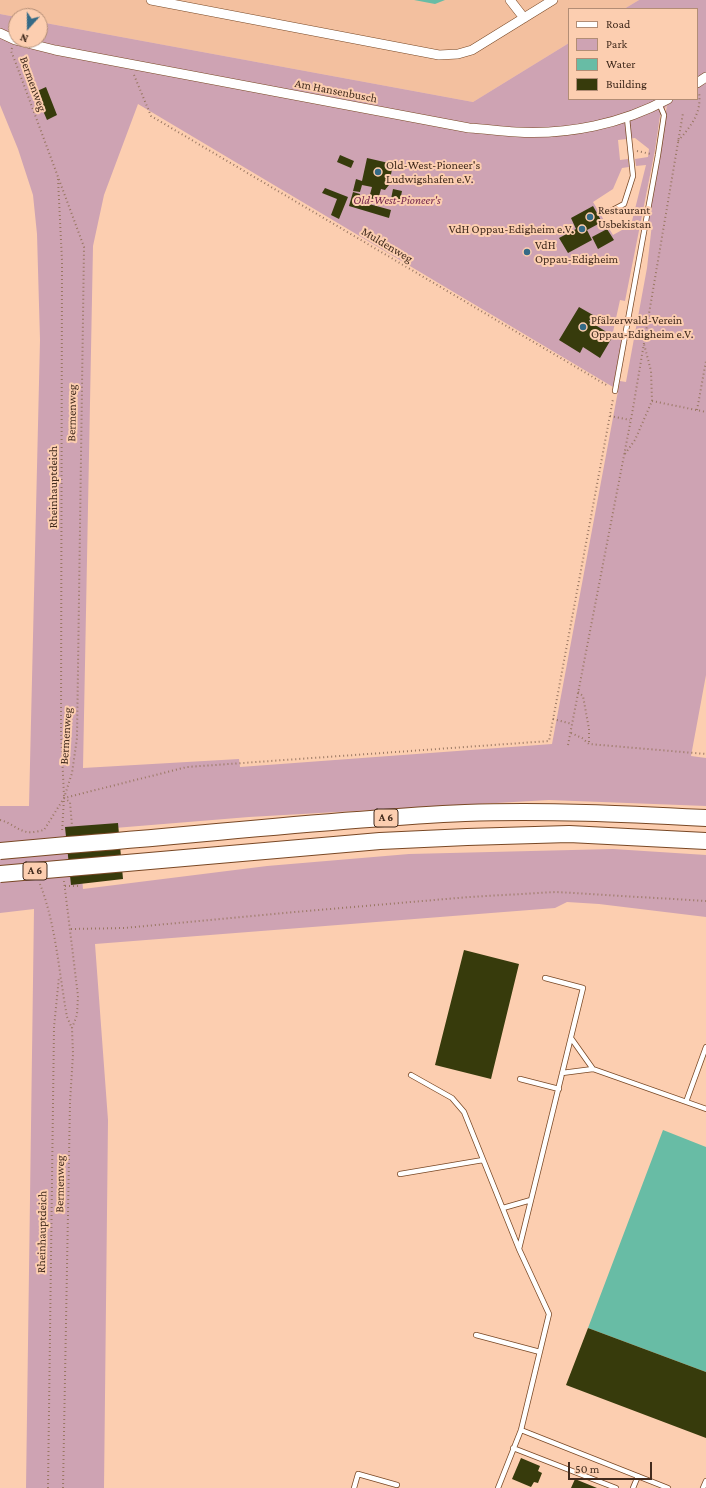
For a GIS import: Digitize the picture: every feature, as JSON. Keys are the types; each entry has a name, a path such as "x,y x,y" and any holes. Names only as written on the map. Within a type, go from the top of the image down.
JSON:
{"highway":[{"name":"A 6","path":"0,850 180,836 351,820 466,813 572,812 706,818"},
{"name":"A 6","path":"0,874 67,876 380,841 569,834 706,841"}],"street":[{"path":"151,0 439,55 458,54 472,50 553,0"},
{"path":"510,0 524,18"},
{"name":"Am Hansenbusch","path":"47,48 470,128 517,132 562,131 627,118 664,101"}],"lane":[{"path":"615,390 658,155 664,115 664,101"},
{"path":"609,212 624,204 633,176 627,118"},
{"path":"519,1249 583,988 545,978"},
{"path":"571,1038 592,1069"},
{"path":"686,1102 706,1047"},
{"path":"562,1073 592,1069 706,1109"},
{"path":"411,1075 452,1098 464,1112 519,1249 549,1314 521,1430 498,1488"},
{"path":"520,1079 559,1089"},
{"path":"400,1174 483,1160"},
{"path":"503,1208 531,1200"},
{"path":"476,1335 540,1352"},
{"path":"521,1430 668,1488"},
{"path":"514,1448 616,1488"},
{"path":"354,1488 358,1474 398,1485"},
{"path":"633,1488 638,1476"},
{"path":"703,1488 706,1481"}],"path":[{"name":"Bermenweg","path":"0,820 6,821 19,829 28,832 44,830 64,798 72,773 76,738 84,248 11,51 12,48"},
{"name":"Muldenweg","path":"135,65 133,74 151,116 615,390"},
{"path":"678,141 692,125 698,113 700,98 698,88"},
{"path":"568,745 631,420 683,113"},
{"path":"630,149 658,155"},
{"name":"Rheinhauptdeich","path":"58,176 62,261 61,732 64,798"},
{"path":"624,456 635,440 652,401 651,371 644,343"},
{"path":"697,410 706,361"},
{"path":"64,798 187,767 549,741 615,390"},
{"path":"652,401 706,412"},
{"path":"610,416 631,420"},
{"path":"578,692 583,696 589,729 589,744"},
{"path":"553,720 572,724"},
{"path":"570,733 582,738 589,744 706,754"},
{"path":"64,798 70,802 72,826"},
{"name":"Bermenweg","path":"63,1488 70,1110 73,1054 72,1028 77,1015 78,996 65,886 67,876"},
{"path":"65,886 78,884"},
{"path":"71,929 124,928 469,897 556,892 706,901"},
{"path":"46,900 52,925 66,1017 72,1028"},
{"name":"Rheinhauptdeich","path":"48,1488 54,1027 59,978"}],"shaded area":[{"path":"0,0 639,0 626,8 568,8 568,44 473,102 48,23 48,8 8,8 8,16 0,14"}],"green space":[{"name":"Old-West-Pioneer's","path":"639,0 706,0 706,675 691,756 706,758 706,806 549,800 249,817 78,831 83,889 267,866 409,854 613,849 706,855 706,917 599,904 567,902 555,908 95,944 108,1120 104,1488 26,1488 34,909 0,913 0,806 29,806 40,340 37,234 33,195 18,149 0,105 0,14 8,16 8,48 48,48 48,23 473,102 568,44 568,100 698,100 698,8 626,8","holes":["138,104 613,387 623,334 613,332 620,300 625,301 655,150 660,116 667,105 648,223 652,224 647,268 626,382 620,381 618,391 552,744 240,767 239,759 83,768 93,246 104,195","635,138 649,149 648,157 635,159 636,166 646,165 631,225 613,235 593,202 613,189 622,168 629,167 628,159 620,160 618,140"]}],"water":[{"path":"414,0 445,0 435,4"},
{"path":"663,1130 706,1147 706,1372 588,1328"}],"building":[{"path":"46,87 57,115 47,120 35,92"},
{"path":"340,155 354,161 351,168 337,162"},
{"name":"Old-West-Pioneer's Ludwigshafen e.V.","path":"367,158 393,164 389,185 385,190 381,189 378,200 369,198 372,187 362,185 360,192 353,191 356,179 362,181"},
{"path":"325,188 348,197 339,219 331,215 337,199 322,193"},
{"path":"393,189 402,191 400,201 391,199"},
{"path":"353,192 360,194 358,202 391,210 389,218 349,206"},
{"name":"VdH Oppau-Edigheim e.V.","path":"593,206 602,222 587,230 592,240 568,253 559,238 576,229 571,218"},
{"path":"607,229 614,240 598,249 592,237"},
{"name":"Pfälzerwald-Verein Oppau-Edigheim e.V.","path":"579,307 593,315 589,321 613,336 600,358 583,347 580,353 559,340"},
{"path":"118,823 123,879 71,885 65,827"},
{"path":"464,950 519,964 491,1079 435,1065"},
{"path":"588,1328 706,1372 706,1438 566,1385"},
{"path":"521,1458 540,1466 538,1471 542,1473 538,1483 534,1482 531,1487 512,1479"},
{"path":"575,1479 597,1488 571,1488"}],"place":[{"name":"Old-West-Pioneer's Ludwigshafen e.V.","path":"378,172"},
{"name":"Restaurant Usbekistan","path":"590,217"},
{"name":"VdH Oppau-Edigheim e.V.","path":"582,229"},
{"name":"VdH Oppau-Edigheim","path":"527,252"},
{"name":"Pfälzerwald-Verein Oppau-Edigheim e.V.","path":"583,327"}]}
